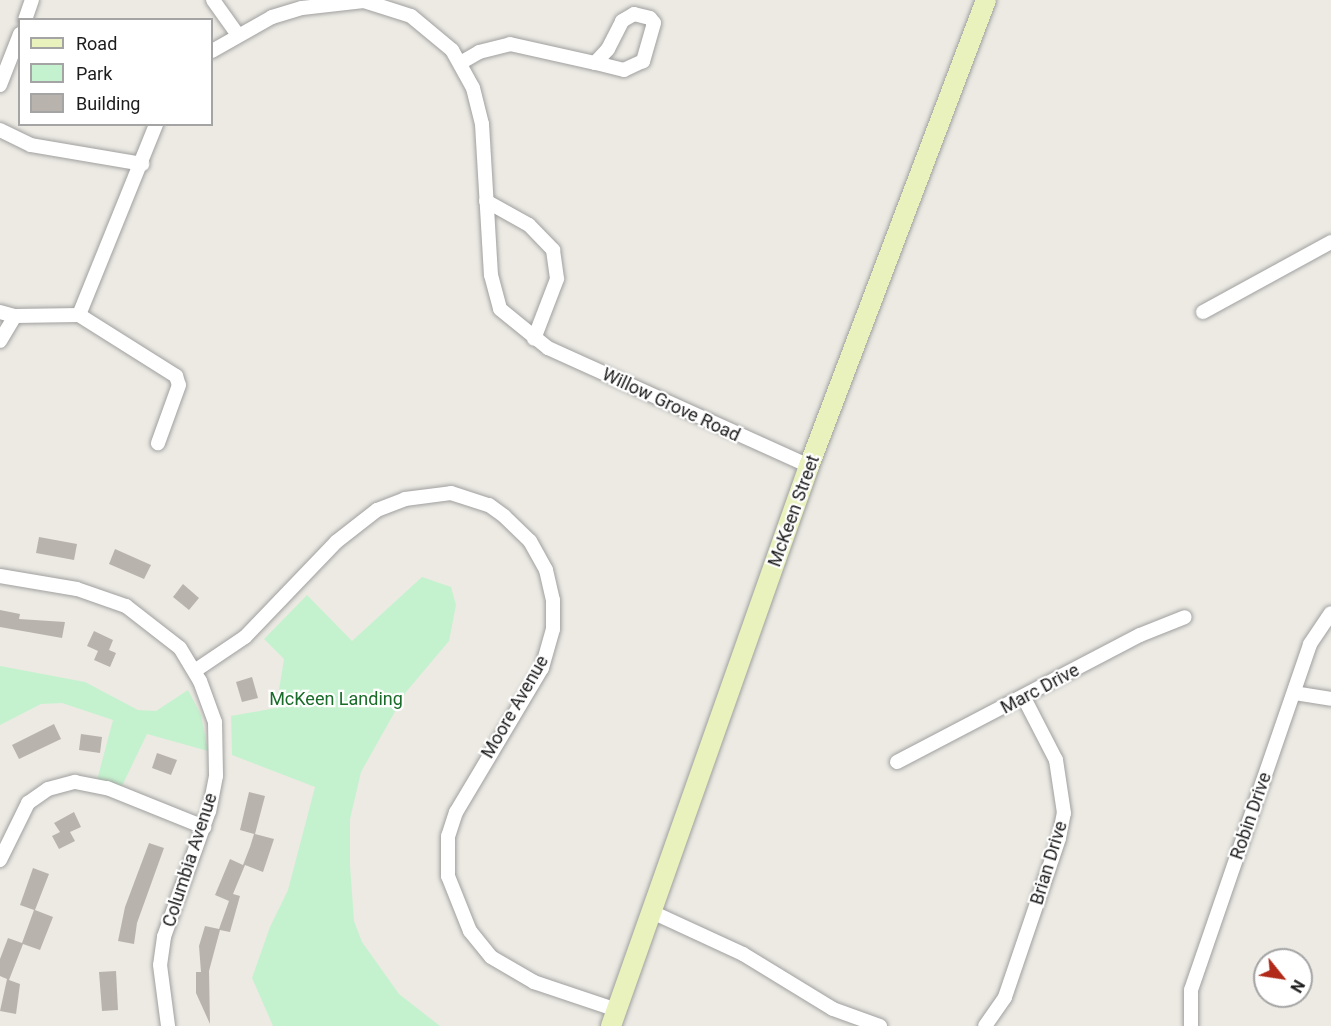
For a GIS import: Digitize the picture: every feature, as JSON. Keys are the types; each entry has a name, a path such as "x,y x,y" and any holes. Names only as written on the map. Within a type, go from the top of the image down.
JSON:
{"street":[{"path":"26,18 32,0"},
{"path":"213,0 238,35"},
{"name":"Willow Grove Road","path":"213,50 238,35 302,8 364,0 411,16 440,38 462,62 482,124 486,201 496,299 510,320 534,339 741,438 809,466"},
{"name":"McKeen Street","path":"614,1018 809,466 986,0"},
{"path":"462,62 479,51 510,44 624,70 638,64 647,55 655,31 650,18 628,16 595,63"},
{"path":"0,85 18,39"},
{"path":"79,315 142,164 155,126"},
{"path":"0,130 31,145 142,164"},
{"path":"486,201 528,225 553,250 558,265 555,286 534,339"},
{"path":"1203,312 1331,242"},
{"path":"0,312 15,316 79,315 176,376 179,385 158,443"},
{"path":"0,341 15,316"},
{"name":"Moore Avenue","path":"196,670 245,637 336,542 376,510 405,499 451,493 489,505 504,516 530,541 546,570 554,600 553,628 542,668 454,818 447,849 450,883 470,931 504,967 614,1018"},
{"name":"Columbia Avenue","path":"0,576 77,589 126,606 156,626 196,670 215,722 216,776 204,827 164,937 160,965 168,1026"},
{"name":"Robin Drive","path":"1191,1026 1191,990 1310,644 1331,613"},
{"name":"Marc Drive","path":"897,762 1024,699 1140,635 1185,617"},
{"path":"1294,693 1331,699"},
{"name":"Brian Drive","path":"985,1026 1005,997 1059,838 1064,813 1056,760 1024,699"},
{"path":"0,860 28,803 48,789 75,782 107,788 204,827"},
{"path":"652,912 743,954 833,1009 880,1026"}],"green space":[{"name":"McKeen Landing","path":"422,577 451,587 456,605 449,641 406,692 361,772 350,819 350,865 354,921 362,942 399,994 440,1026 273,1026 252,978 270,927 288,890 315,787 232,755 231,716 276,708 284,659 264,639 307,595 352,641"},
{"path":"0,666 85,682 138,710 156,711 188,690 201,715 208,751 147,734 122,786 97,780 113,720 62,703 41,704 0,725"}],"building":[{"path":"39,537 77,544 74,560 36,553"},
{"path":"115,549 151,565 144,579 109,564"},
{"path":"183,584 199,598 189,610 173,597"},
{"path":"0,610 20,614 19,619 65,622 62,638 0,627"},
{"path":"94,631 113,640 109,650 116,653 110,667 94,660 98,651 87,646"},
{"path":"252,677 258,698 242,702 236,682"},
{"path":"54,724 61,739 19,759 12,745"},
{"path":"81,734 102,737 100,753 79,750"},
{"path":"157,753 177,760 171,775 152,768"},
{"path":"249,792 265,796 255,834 274,839 263,872 245,865 233,894 240,896 230,932 220,930 209,971 210,1024 196,993 196,972 201,972 199,946 205,926 219,929 229,901 215,895 230,859 243,865 250,847 254,834 240,830"},
{"path":"74,812 81,827 70,832 75,841 59,849 52,836 60,832 54,823"},
{"path":"149,843 164,848 137,923 134,944 118,941 125,907"},
{"path":"33,868 49,874 35,910 53,917 40,950 23,944 9,980 20,984 16,1014 0,1011 7,979 0,976 0,959 8,938 22,943 34,910 20,905"},
{"path":"116,971 118,1010 102,1011 99,972"}]}
